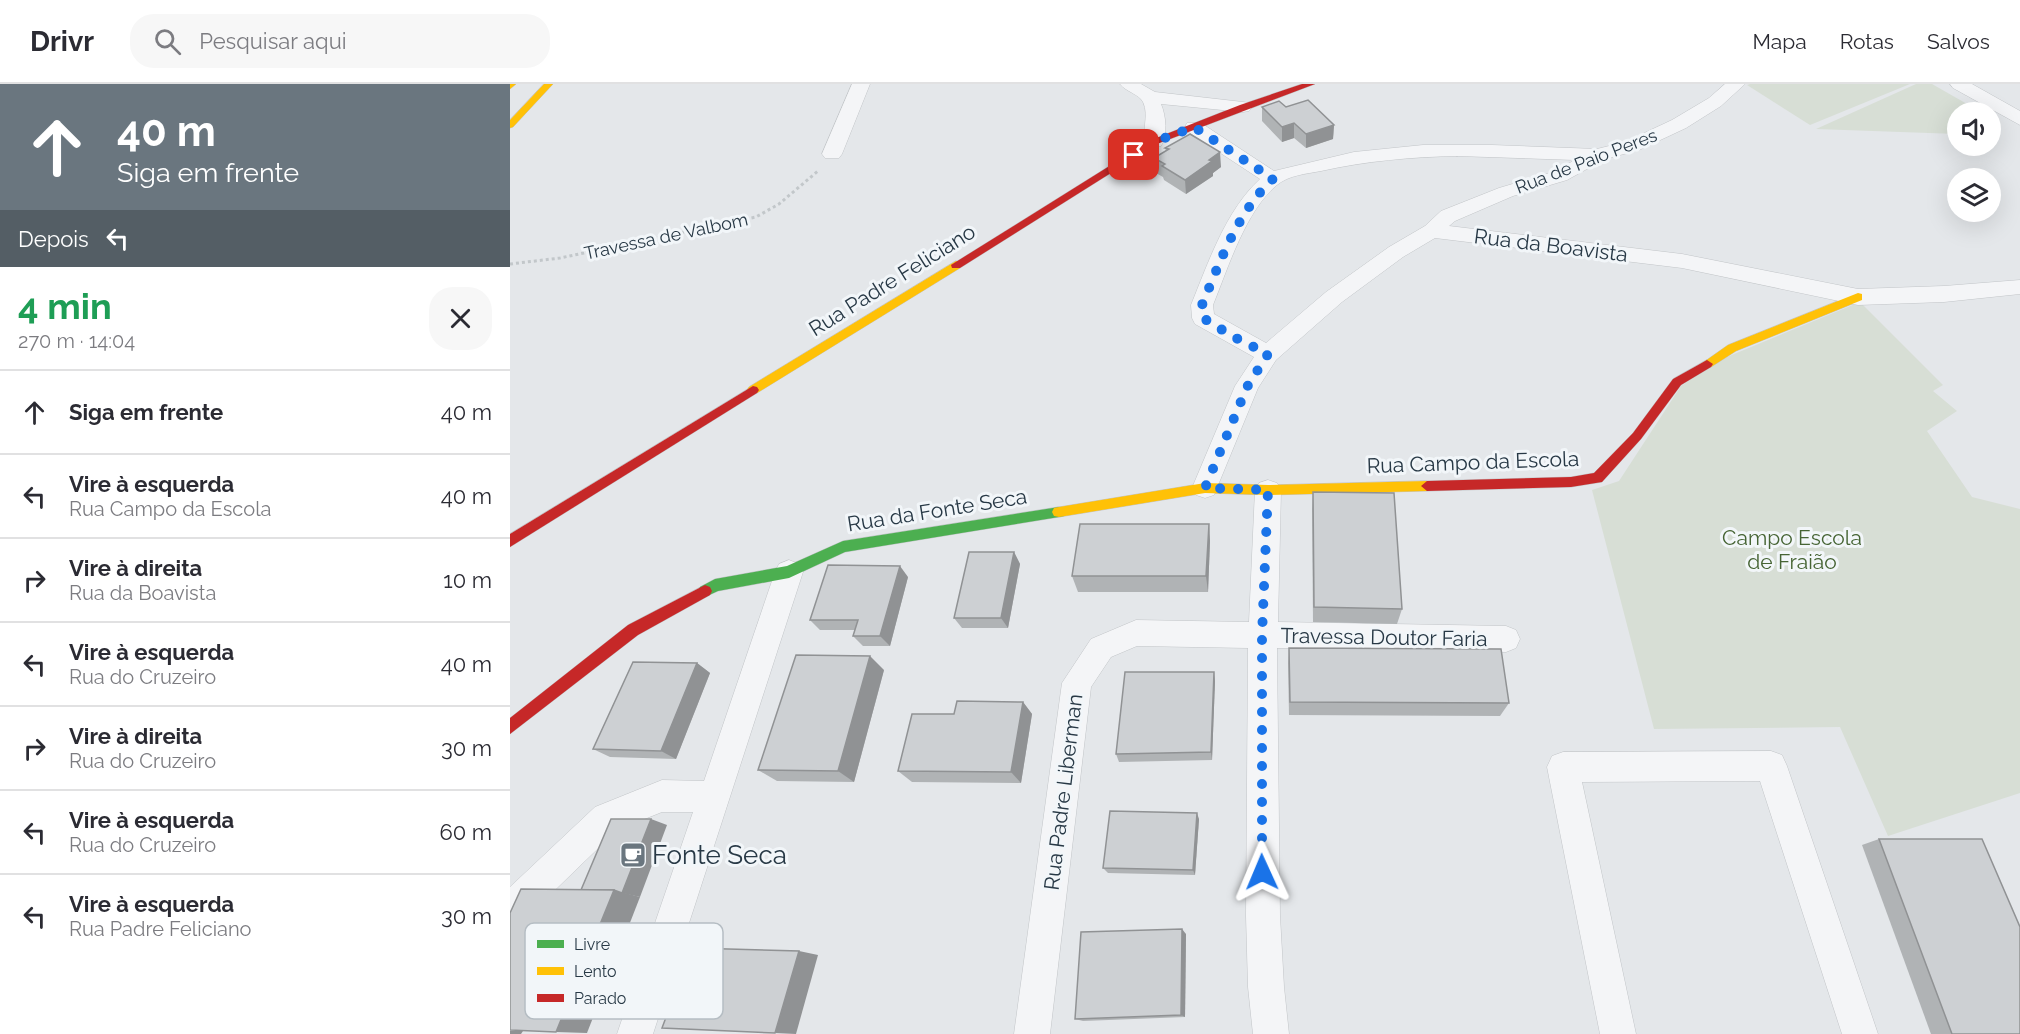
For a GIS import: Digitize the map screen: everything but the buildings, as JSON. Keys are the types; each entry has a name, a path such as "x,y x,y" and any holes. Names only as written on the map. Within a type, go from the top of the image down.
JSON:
{"street":[{"path":"510,125 549,84"},
{"path":"832,154 861,84"},
{"path":"1129,84 1150,97 1243,107"},
{"name":"Rua Padre Feliciano","path":"510,541 1154,142 1243,107 1311,84"},
{"name":"Rua de Paio Peres","path":"1432,231 1448,216 1506,192 1560,176 1598,155 1632,146 1679,124 1715,102 1736,84"},
{"path":"1959,84 2020,119"},
{"path":"1150,97 1156,114 1154,142"},
{"path":"1194,127 1273,179"},
{"path":"1268,354 1203,318 1202,305 1233,235 1258,192 1273,179 1350,157 1398,151 1462,149 1598,155"},
{"path":"1205,488 1247,387 1268,354 1334,297 1396,252 1432,231"},
{"name":"Rua da Boavista","path":"1432,231 1682,261 1858,297 1944,294 2020,287"},
{"name":"Rua Campo da Escola","path":"1205,488 1268,490 1571,482 1598,478 1637,436 1677,382 1732,348 1858,297"},
{"name":"Rua da Fonte Seca","path":"510,727 633,630 715,585 789,572 843,547 1205,488"},
{"path":"1268,490 1262,635 1264,985 1271,1034"},
{"path":"672,923 789,572"},
{"name":"Rua Padre Liberman","path":"1032,1034 1077,683 1101,648 1136,633 1262,635"},
{"name":"Travessa Doutor Faria","path":"1262,635 1506,639"},
{"path":"1618,1034 1563,767 1771,766 1860,1034"},
{"path":"510,910 606,818 663,796 715,797"},
{"path":"635,1034 640,1019"}],"path":[{"name":"Travessa de Valbom","path":"510,264 560,258 756,217 779,204 824,165 832,154"}],"green space":[{"path":"1910,84 1810,125 1747,85"},
{"path":"1916,84 1932,84 1964,102 1947,102 1947,134 1816,129"},
{"name":"Campo Escola de Fraião","path":"1860,302 1943,385 1933,391 1957,411 1927,431 1972,497 2020,509 2020,793 1888,836 1840,727 1654,729 1592,490 1619,481 1681,386 1722,359"}],"traffic: fast":[{"path":"705,591 715,585 789,572 843,547 1059,512"}],"traffic: slow":[{"path":"510,125 549,84"},
{"path":"753,390 956,265"},
{"path":"1707,364 1732,348 1858,297"},
{"path":"1059,512 1205,488 1268,490 1427,486"}],"traffic: jam":[{"path":"956,265 1154,142 1243,107 1311,84"},
{"path":"1427,486 1571,482 1598,478 1637,436 1677,382 1707,364"},
{"path":"510,541 753,390"},
{"path":"510,727 633,630 705,591"}],"place":[{"name":"Fonte Seca","path":"633,855"}],"route":[{"path":"1134,155 1154,142 1194,127 1273,179 1258,192 1233,235 1202,305 1203,318 1268,354 1247,387 1205,488 1268,490 1262,635 1262,872"}]}
